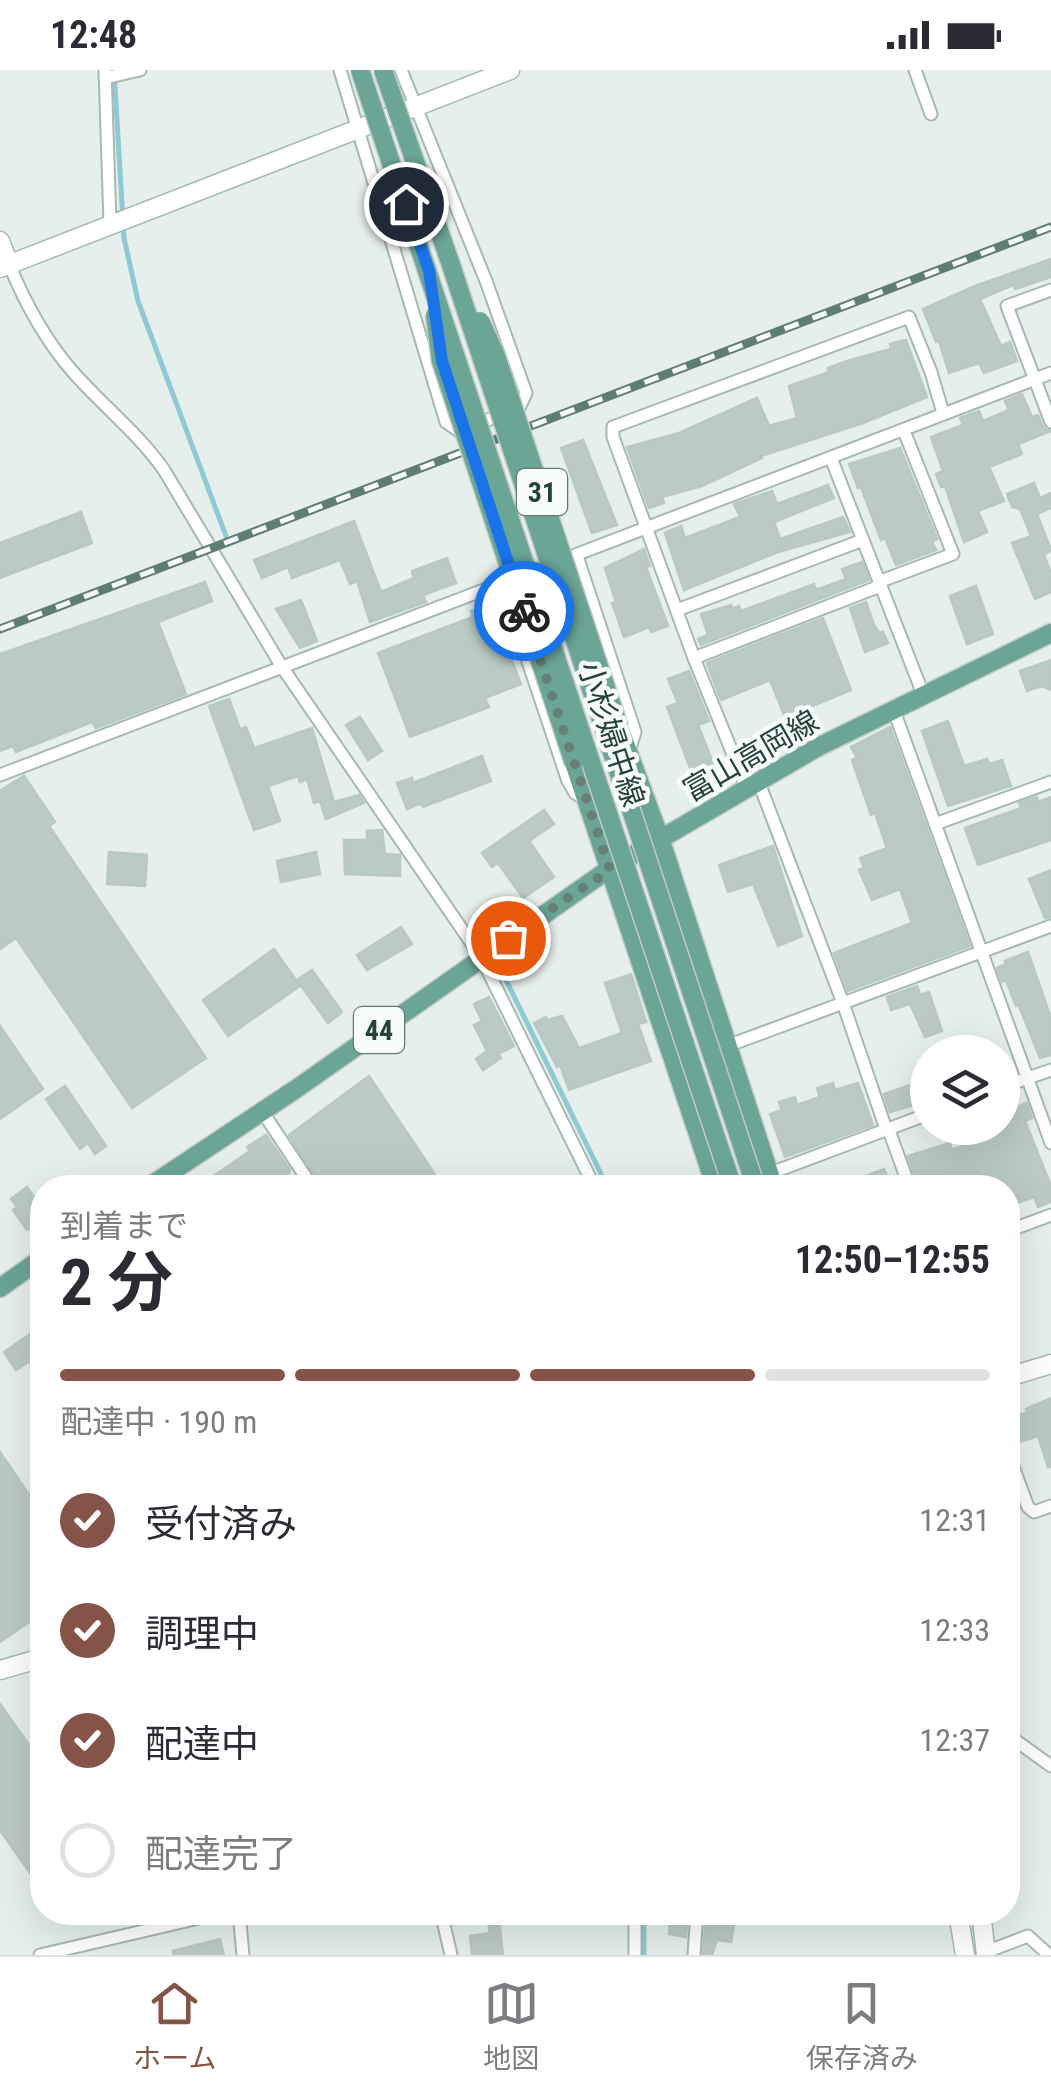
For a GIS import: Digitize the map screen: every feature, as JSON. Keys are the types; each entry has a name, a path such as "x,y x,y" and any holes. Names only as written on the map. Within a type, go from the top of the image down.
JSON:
{"main road":[{"name":"小杉婦中線","path":"360,70 729,1175"},
{"name":"小杉婦中線","path":"384,70 764,1175"},
{"name":"31","path":"450,262 495,353 619,727 661,841 764,1175"},
{"name":"31","path":"429,271 442,361 712,1175"},
{"name":"富山高岡線","path":"168,1175 610,870 818,747 1051,633"},
{"path":"0,1288 30,1269"}],"street":[{"path":"110,223 105,74 140,70"},
{"path":"340,70 446,422 459,431 519,408 526,393 401,70"},
{"path":"4,266 510,70"},
{"path":"915,70 931,114"},
{"path":"0,242 4,266 23,299 72,371 144,441 282,667 481,958 589,1175"},
{"path":"1051,290 1007,306 1051,422"},
{"path":"905,1175 843,1003 753,786 694,658 612,437 613,427 909,317 932,372 943,413"},
{"path":"0,775 1051,373"},
{"path":"694,658 953,554 904,431"},
{"path":"832,458 923,694"},
{"path":"677,610 863,540"},
{"path":"578,556 635,732 628,752"},
{"path":"502,584 568,780 575,793 587,802"},
{"path":"893,708 1051,1143"},
{"path":"935,824 1051,782"},
{"path":"727,1046 1051,926"},
{"path":"1020,1081 1051,1070"},
{"path":"262,1111 304,1175"},
{"path":"775,1175 779,1170 910,1121"},
{"path":"1020,1227 1051,1215"},
{"path":"1020,1374 1050,1366"},
{"path":"1020,1485 1034,1512 1051,1506"},
{"path":"0,1670 30,1661"},
{"path":"1020,1743 1051,1766"},
{"path":"40,1955 169,1925"},
{"path":"240,1925 243,1955"},
{"path":"444,1925 451,1955"},
{"path":"635,1925 635,1955"},
{"path":"694,1955 696,1925"},
{"path":"960,1925 965,1955"},
{"path":"983,1925 986,1953 1028,1936 1049,1955"}],"building":[{"path":"1051,259 1051,277 1015,289 1013,285 980,299 1001,346 1010,342 1017,361 984,373 979,363 949,373 923,309"},
{"path":"906,340 927,397 863,423 761,456 702,486 662,497 664,503 649,508 627,447 679,433 757,398 769,426 797,418 789,386"},
{"path":"1022,394 1032,417 1038,415 1044,429 1051,431 1018,444 1022,454 989,467 1004,501 978,511 987,532 964,542 945,486 941,487 936,474 943,471 931,437 963,425 960,418 979,411 983,421 1009,410 1005,401"},
{"path":"583,440 617,525 592,533 561,448"},
{"path":"900,448 937,539 932,541 936,550 896,565 885,538 881,540 849,464"},
{"path":"1034,483 1040,498 1051,493 1051,508 1037,514 1051,550 1044,555 1051,573 1051,592 1035,599 1012,543 1031,536 1020,509 1012,507 1007,494"},
{"path":"828,485 834,498 774,522 780,539 843,517 850,532 778,552 684,590 665,533 681,526 685,538 740,517 734,504 772,491 777,504"},
{"path":"81,512 92,543 0,578 0,543"},
{"path":"354,521 381,592 414,578 412,571 447,558 456,583 423,595 426,602 370,622 357,581 350,584 340,560 292,578 288,567 262,578 254,560"},
{"path":"644,549 650,566 646,567 668,626 651,632 649,627 624,637 605,568"},
{"path":"862,562 869,580 701,645 698,639 708,635 701,614 731,605 732,609 739,606 741,611 814,584 816,590 846,579 842,569"},
{"path":"205,582 212,601 158,622 186,694 96,728 92,722 16,752 13,746 0,751 0,654"},
{"path":"976,586 993,634 967,644 950,596"},
{"path":"301,600 317,641 300,648 276,609"},
{"path":"866,602 874,625 888,643 865,652 850,608"},
{"path":"490,604 521,684 485,698 489,707 410,737 378,653 473,617 471,611"},
{"path":"823,618 851,690 800,711 807,729 792,735 770,680 721,700 707,663"},
{"path":"1051,660 1051,690 1042,686 1027,691 1020,671"},
{"path":"689,671 709,721 698,725 717,773 695,781 667,707 678,703 668,679"},
{"path":"229,699 240,729 246,727 254,748 312,728 334,802 359,795 364,803 326,819 320,801 314,803 307,779 300,782 298,776 268,786 280,821 254,830 209,706"},
{"path":"360,717 382,751 368,760 346,725"},
{"path":"948,721 964,766 987,759 989,764 1002,760 1011,786 948,806 922,731"},
{"path":"890,727 970,946 848,991 834,953 912,923 900,889 872,900 859,870 864,868 860,858 887,848 875,813 871,815 851,747"},
{"path":"482,756 491,781 423,807 421,803 407,809 397,783 412,778 413,783"},
{"path":"24,776 55,822 49,826 206,1058 132,1108 16,938 0,949 0,791"},
{"path":"1037,797 1038,802 1051,797 1051,840 978,865 965,828 1021,808 1019,803"},
{"path":"544,810 554,824 529,841 554,877 523,898 498,863 492,867 482,853"},
{"path":"382,830 385,854 400,855 400,876 345,874 344,840 367,840 367,831"},
{"path":"773,846 802,936 778,946 753,884 728,892 719,865"},
{"path":"109,852 147,855 145,886 107,884"},
{"path":"316,852 320,874 281,882 277,861"},
{"path":"1051,870 1051,917 1045,918 1029,879"},
{"path":"401,927 412,944 367,970 357,955"},
{"path":"274,949 300,986 228,1036 203,1000"},
{"path":"1028,952 1051,1018 1051,1055 1040,1058 1019,1006 997,968"},
{"path":"312,970 342,1012 328,1023 297,980"},
{"path":"631,974 646,1022 638,1024 651,1061 569,1090 560,1065 557,1067 534,1023 562,1016 579,1048 622,1033 605,983"},
{"path":"917,986 920,995 929,992 942,1031 924,1035 910,1004 891,1010 887,997"},
{"path":"489,997 514,1046 498,1054 501,1058 483,1070 476,1059 487,1051 474,1025 482,1021 474,1004"},
{"path":"0,1026 43,1089 0,1119"},
{"path":"369,1076 435,1175 314,1175 289,1135"},
{"path":"833,1083 835,1090 858,1083 873,1125 785,1157 770,1114 782,1110 779,1102 795,1097 797,1105 820,1097 817,1088"},
{"path":"910,1085 910,1106 890,1112 884,1094"},
{"path":"65,1086 106,1146 95,1154 88,1143 80,1149 46,1099"},
{"path":"1027,1103 1032,1118 1025,1121 1051,1186 1051,1202 1038,1207 1034,1197 1020,1202 1020,1175 915,1175 908,1156 944,1145 951,1145 952,1150 965,1145 1020,1145 1020,1106"},
{"path":"266,1135 290,1170 288,1175 215,1175 250,1151 247,1147"},
{"path":"27,1187 30,1191 27,1230 13,1210 17,1207 11,1199"},
{"path":"30,1334 30,1361 16,1370 4,1352"},
{"path":"1051,1398 1051,1467 1038,1436 1020,1442 1020,1415 1028,1412 1026,1409"},
{"path":"0,1452 30,1496 30,1621 0,1642"},
{"path":"0,1704 30,1746 30,1873 0,1830"},
{"path":"489,1925 500,1925 503,1955 472,1955 470,1936 490,1933"},
{"path":"670,1925 687,1925 686,1937 669,1934"},
{"path":"705,1925 734,1925 731,1942 717,1940 712,1955 703,1955"},
{"path":"220,1939 224,1955 174,1955 173,1951"}],"waterway":[{"path":"114,70 124,238 138,301 226,536"},
{"path":"504,976 602,1175"},
{"path":"644,1925 644,1955"}],"railway":[{"path":"0,629 1051,227"}],"way so far":[{"path":"508,938 610,870 524,611"}],"route":[{"path":"406,204 429,271 442,361 524,611"}]}
